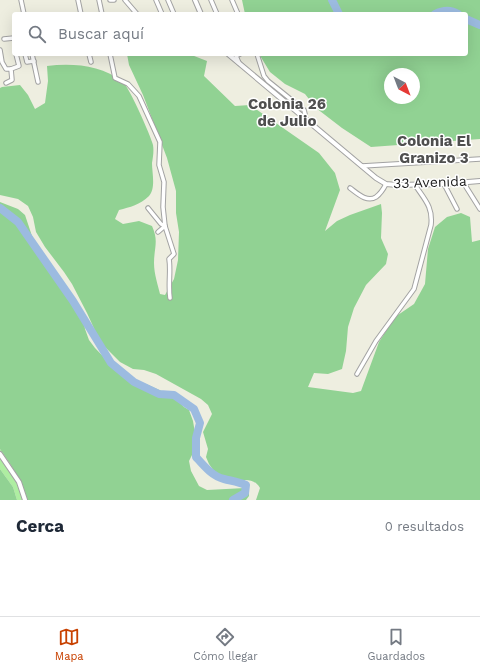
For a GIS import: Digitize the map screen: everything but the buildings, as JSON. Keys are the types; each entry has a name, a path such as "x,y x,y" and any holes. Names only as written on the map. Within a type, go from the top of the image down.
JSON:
{"street":[{"path":"21,0 24,12"},
{"path":"78,0 81,12"},
{"path":"99,0 102,12"},
{"path":"125,0 135,12"},
{"path":"156,0 161,12"},
{"path":"168,0 173,12"},
{"path":"195,0 200,12"},
{"path":"211,0 216,12"},
{"path":"232,0 237,12"},
{"path":"4,39 12,39"},
{"path":"0,50 2,62 6,69 11,69 18,66 16,56"},
{"path":"26,56 28,62 34,61"},
{"path":"33,56 38,82"},
{"path":"90,56 91,62"},
{"path":"110,56 114,78 128,84 139,96 160,142 160,165 164,182 163,207 165,226 174,254 169,258 168,285 170,298"},
{"name":"33 Avenida","path":"230,56 304,119 376,178 386,184 444,184 480,180"},
{"path":"237,56 238,63"},
{"path":"258,56 264,76 268,81 304,110 304,119"},
{"path":"6,83 12,80 11,69"},
{"name":"33 Avenida","path":"362,166 480,158"},
{"path":"463,182 480,209"},
{"path":"350,188 364,198 372,198 377,196 386,184"},
{"path":"444,184 457,209"},
{"path":"357,374 376,341 414,289 432,216 429,206 415,185"},
{"path":"148,208 165,226"},
{"path":"158,232 165,226"},
{"path":"164,262 169,261"},
{"path":"0,454 19,482 24,500"}],"green space":[{"path":"242,0 480,0 480,139 371,147 342,128 316,108 305,94 285,84 270,72 260,56 468,56 468,12 245,12"},
{"path":"127,56 194,56 207,61 204,76 235,106 250,105 319,153 335,173 340,190 325,231 337,221 381,204 381,238 388,254 386,264 366,285 354,308 348,327 346,351 342,369 328,374 314,373 308,387 353,393 361,391 379,342 395,317 414,304 425,284 428,249 435,227 447,217 461,213 470,217 472,242 480,240 480,500 256,500 260,488 256,484 248,480 227,482 221,481 209,464 206,457 208,449 203,432 212,414 208,405 201,399 156,374 144,370 133,369 120,362 104,346 72,284 36,232 33,217 28,206 18,199 0,195 0,88 20,85 28,95 35,109 45,103 48,81 47,66 86,66 106,72 123,82 140,112 153,145 153,185 151,193 146,199 131,207 119,210 115,219 123,224 139,221 152,226 156,240 154,263 155,275 160,294 165,295 174,279 178,260 179,232 176,213 176,191 167,158 143,95 129,65"},
{"path":"0,202 18,209 25,215 33,239 48,268 76,308 84,323 89,340 95,348 118,372 130,380 146,384 175,397 184,407 189,410 193,421 197,445 189,461 191,471 199,486 207,490 245,488 249,491 249,496 246,500 26,500 20,480 0,449"},
{"path":"0,449 20,480 26,500 17,500 13,487 0,469"},
{"path":"0,469 13,487 17,500 0,500"}],"waterway":[{"path":"332,0 338,12"},
{"path":"441,12 454,12"},
{"path":"468,20 480,25"},
{"path":"0,208 18,222 73,301 111,363 134,382 159,394 174,395 194,409 200,423 196,438 196,457 216,476 246,485 245,493 233,500"}],"district":[{"name":"Colonia 26 de Julio","path":"287,112"},
{"name":"Colonia El Granizo 3","path":"434,150"}]}
